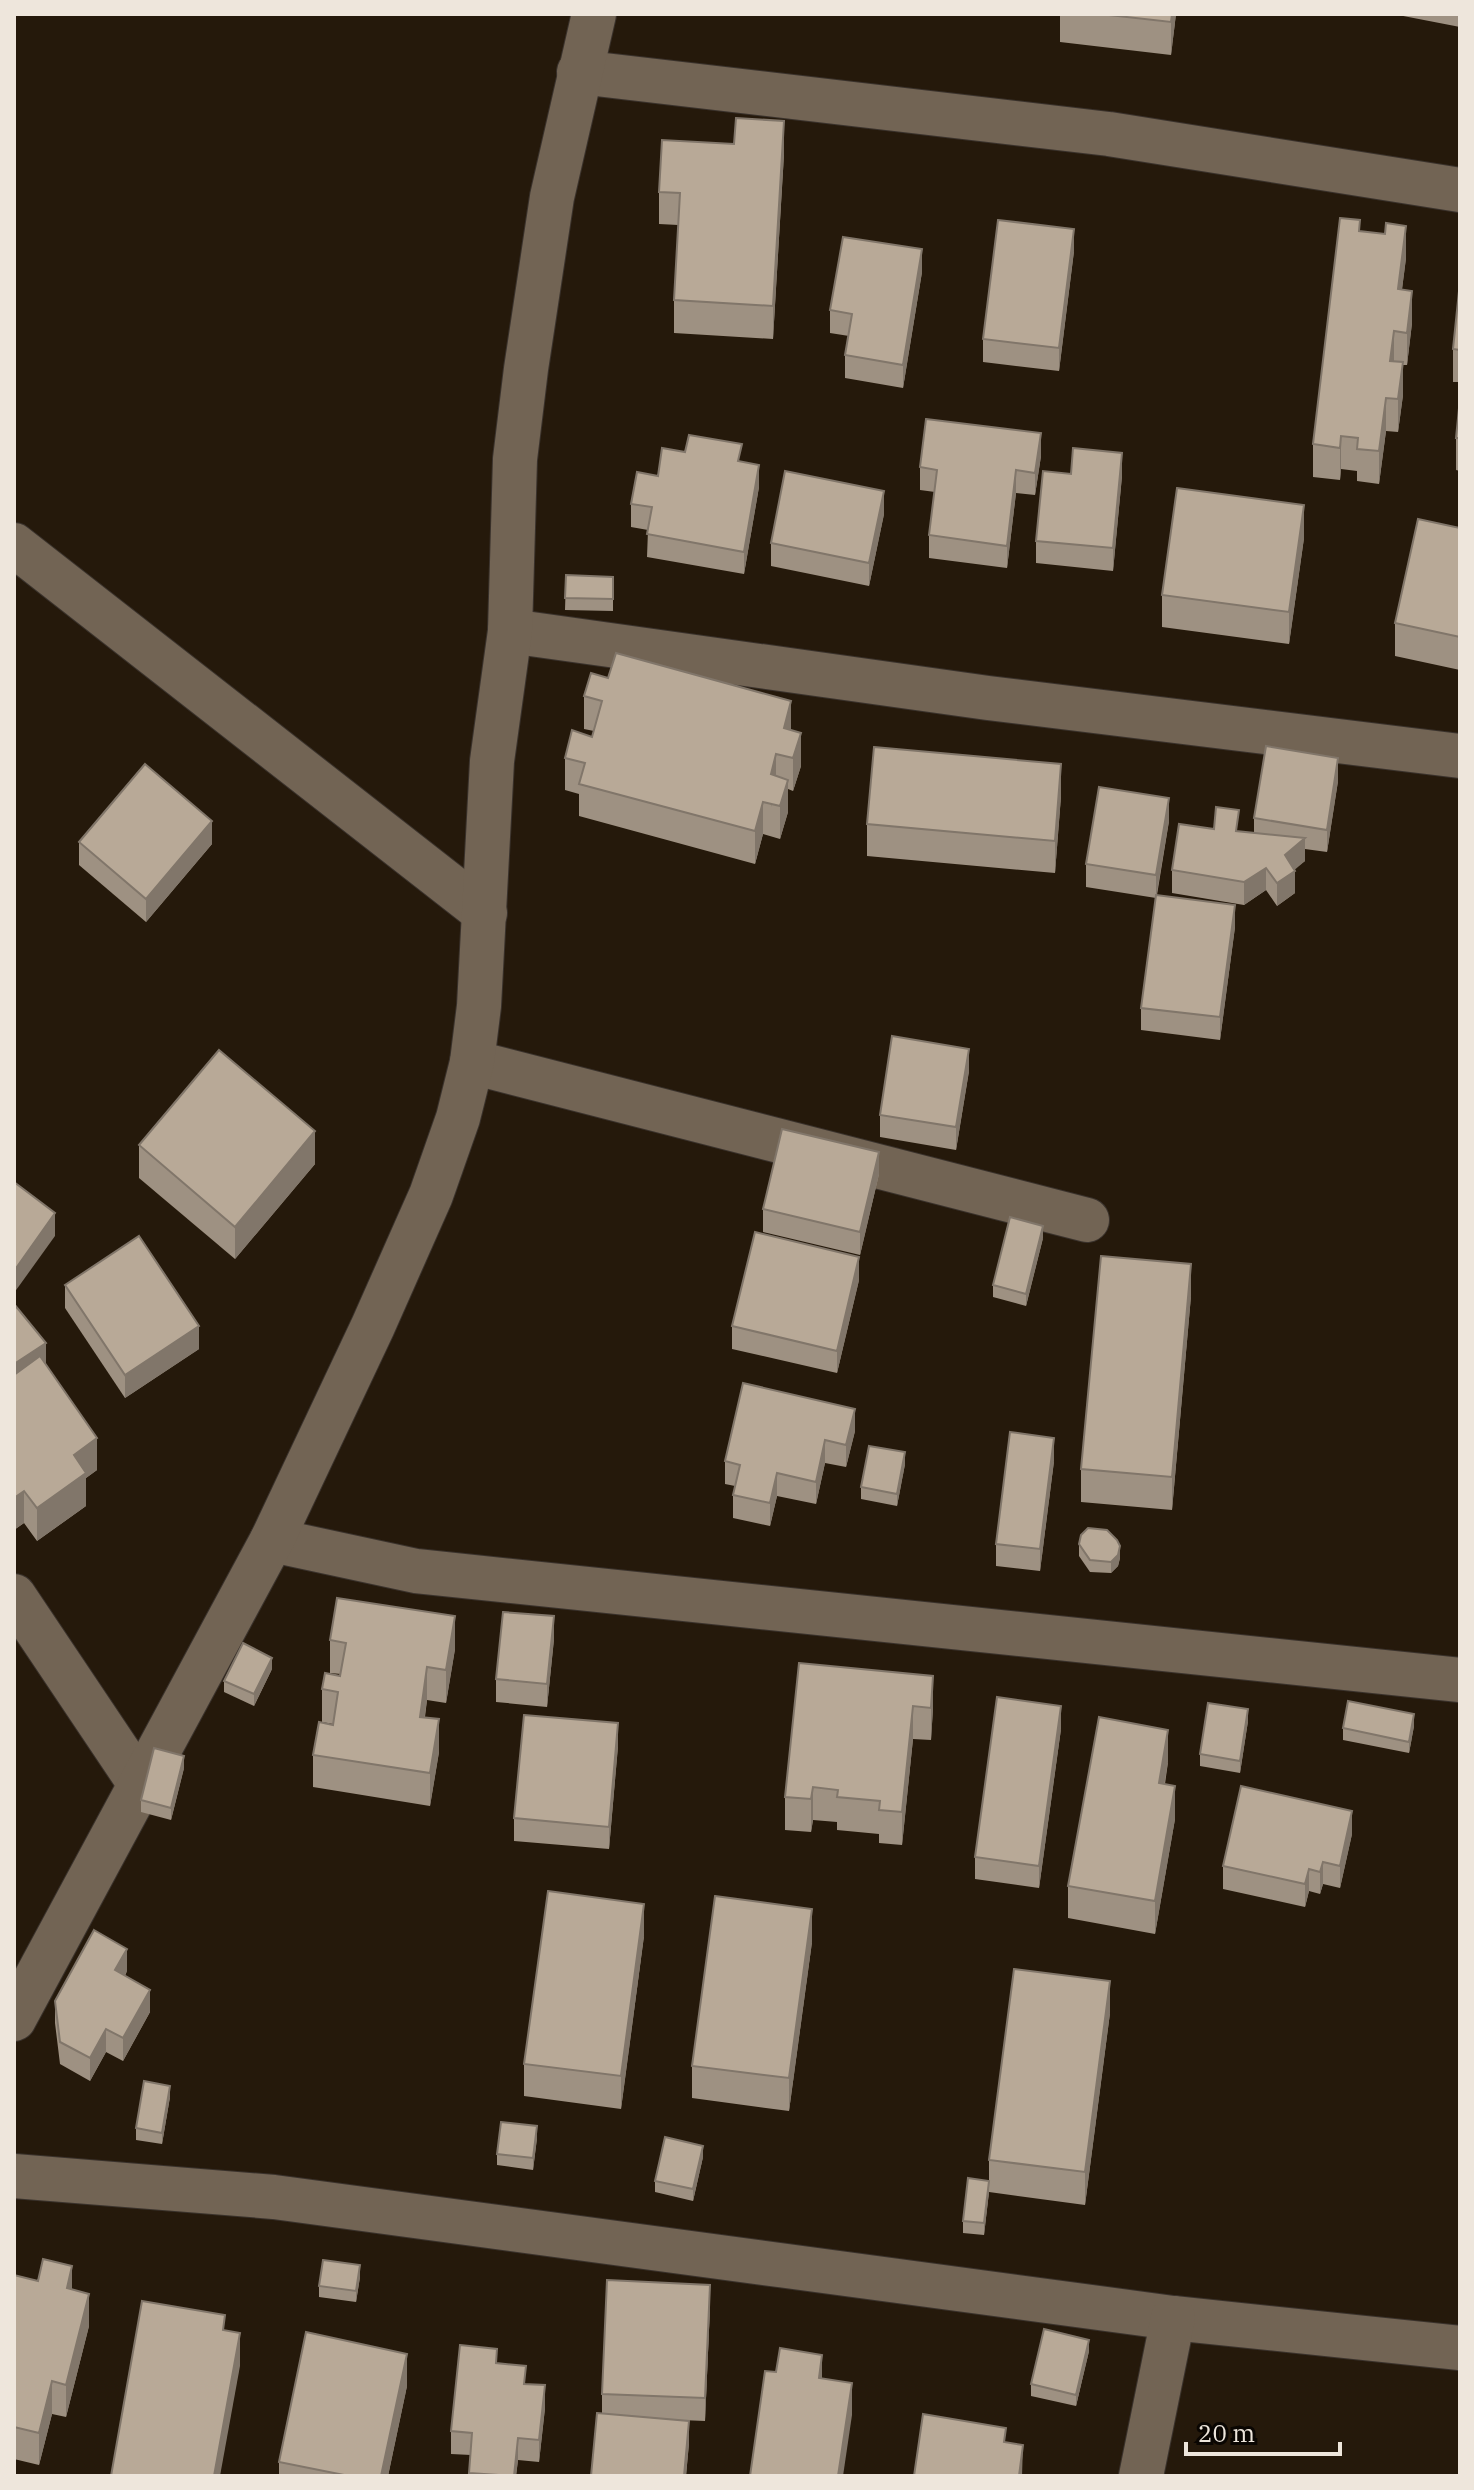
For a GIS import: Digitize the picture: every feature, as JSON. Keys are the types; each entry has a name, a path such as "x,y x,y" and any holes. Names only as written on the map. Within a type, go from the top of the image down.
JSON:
{"street":[{"path":"14,2019 272,1540 431,1195 458,1118 472,1062 485,913 492,761 510,631 515,459 526,369 552,197 594,14"},
{"path":"579,72 1109,134 1460,190"},
{"path":"14,545 485,913"},
{"path":"510,631 988,698 1460,756"},
{"path":"472,1062 1087,1220"},
{"path":"272,1540 416,1571 1460,1680"},
{"path":"14,1596 140,1784"},
{"path":"14,2176 274,2197 1173,2318 1460,2348"},
{"path":"1141,2476 1173,2318"}],"building":[{"path":"1100,14 1172,14 1171,22"},
{"path":"736,118 784,121 773,306 674,300 680,193 659,192 662,140 734,144"},
{"path":"1340,218 1360,220 1359,231 1385,234 1386,223 1406,226 1398,289 1412,291 1407,333 1394,331 1390,361 1403,362 1398,399 1386,398 1379,451 1357,449 1358,438 1341,436 1340,448 1313,444"},
{"path":"998,220 1074,229 1059,348 983,339"},
{"path":"843,237 922,249 903,365 845,355 852,314 830,310"},
{"path":"1460,291 1460,350 1453,349"},
{"path":"1460,398 1460,438 1456,438"},
{"path":"926,419 1041,433 1035,473 1016,470 1007,546 929,535 937,470 920,467"},
{"path":"689,435 742,444 738,461 759,465 744,552 647,534 652,507 631,504 637,472 658,476 662,448 685,452"},
{"path":"1073,448 1122,453 1113,548 1036,541 1043,471 1071,474"},
{"path":"785,471 884,491 869,563 771,543"},
{"path":"1177,488 1304,505 1289,612 1162,595"},
{"path":"1418,519 1460,528 1460,637 1395,623"},
{"path":"566,575 613,577 613,599 565,598"},
{"path":"616,653 791,701 784,728 801,733 793,758 776,754 771,774 788,780 780,806 763,802 755,831 579,784 585,763 565,758 572,730 592,737 602,701 584,696 591,673 608,678"},
{"path":"1266,746 1338,758 1327,830 1254,818"},
{"path":"874,747 1061,764 1055,841 867,824"},
{"path":"145,764 212,821 146,899 79,842"},
{"path":"1099,787 1169,798 1156,875 1086,864"},
{"path":"1216,807 1239,810 1236,831 1305,838 1285,855 1295,871 1277,883 1266,868 1244,882 1172,870 1179,824 1214,829"},
{"path":"1156,895 1235,905 1220,1017 1141,1008"},
{"path":"892,1036 969,1049 956,1127 880,1115"},
{"path":"219,1050 315,1131 235,1227 139,1145"},
{"path":"782,1129 879,1152 860,1232 763,1209"},
{"path":"14,1182 55,1213 14,1271"},
{"path":"1010,1217 1043,1226 1026,1294 993,1285"},
{"path":"755,1232 859,1257 837,1351 732,1326"},
{"path":"139,1236 199,1326 125,1375 65,1285"},
{"path":"1101,1256 1191,1264 1172,1477 1081,1469"},
{"path":"14,1304 46,1343 14,1364"},
{"path":"40,1356 97,1438 74,1455 86,1473 37,1508 24,1491 14,1498 14,1375"},
{"path":"743,1383 855,1409 846,1445 825,1440 816,1482 777,1473 770,1503 733,1495 740,1465 725,1461"},
{"path":"1010,1432 1054,1438 1040,1549 996,1544"},
{"path":"869,1446 905,1452 897,1494 861,1487"},
{"path":"1088,1528 1107,1530 1117,1540 1120,1546 1118,1555 1111,1562 1090,1560 1079,1544 1081,1535"},
{"path":"337,1598 455,1616 446,1670 427,1667 420,1717 439,1719 430,1773 313,1755 319,1722 333,1725 338,1692 322,1689 325,1673 340,1676 346,1643 330,1640"},
{"path":"503,1612 554,1616 547,1684 496,1679"},
{"path":"243,1643 272,1658 254,1694 224,1681"},
{"path":"799,1663 933,1676 931,1708 913,1706 902,1812 879,1810 880,1801 837,1797 838,1790 813,1787 811,1799 785,1797"},
{"path":"997,1697 1061,1706 1039,1866 975,1857"},
{"path":"1348,1701 1414,1714 1409,1742 1343,1728"},
{"path":"1208,1703 1248,1709 1240,1761 1200,1754"},
{"path":"524,1715 618,1723 609,1827 514,1818"},
{"path":"1099,1717 1168,1730 1159,1783 1175,1786 1155,1901 1068,1886"},
{"path":"154,1748 184,1756 171,1808 141,1800"},
{"path":"1241,1786 1352,1811 1340,1866 1323,1862 1320,1872 1309,1869 1305,1884 1223,1866"},
{"path":"548,1891 644,1904 621,2076 524,2064"},
{"path":"715,1896 812,1909 789,2078 692,2066"},
{"path":"94,1930 127,1949 115,1970 150,1990 123,2038 106,2029 90,2058 60,2042 55,2001"},
{"path":"1014,1969 1110,1981 1085,2172 989,2160"},
{"path":"144,2081 170,2086 162,2133 136,2128"},
{"path":"501,2122 537,2126 533,2158 497,2154"},
{"path":"665,2137 703,2146 693,2189 655,2181"},
{"path":"968,2178 989,2181 984,2223 963,2221"},
{"path":"43,2259 72,2266 67,2288 89,2294 66,2385 52,2381 39,2433 14,2427 14,2275 38,2281"},
{"path":"323,2260 360,2265 356,2291 319,2286"},
{"path":"607,2280 710,2285 705,2398 602,2394"},
{"path":"142,2301 225,2315 223,2330 240,2333 214,2476 111,2476"},
{"path":"1044,2329 1089,2340 1076,2395 1031,2384"},
{"path":"306,2332 407,2354 381,2476 349,2476 279,2462"},
{"path":"460,2345 497,2349 496,2363 526,2366 524,2384 545,2385 539,2440 518,2438 514,2476 469,2473 472,2433 451,2431"},
{"path":"780,2348 822,2355 819,2378 852,2383 838,2476 750,2476 765,2371 776,2372"},
{"path":"597,2413 689,2421 684,2476 591,2476"},
{"path":"923,2414 1006,2428 1004,2442 1023,2445 1019,2476 914,2476"}]}
